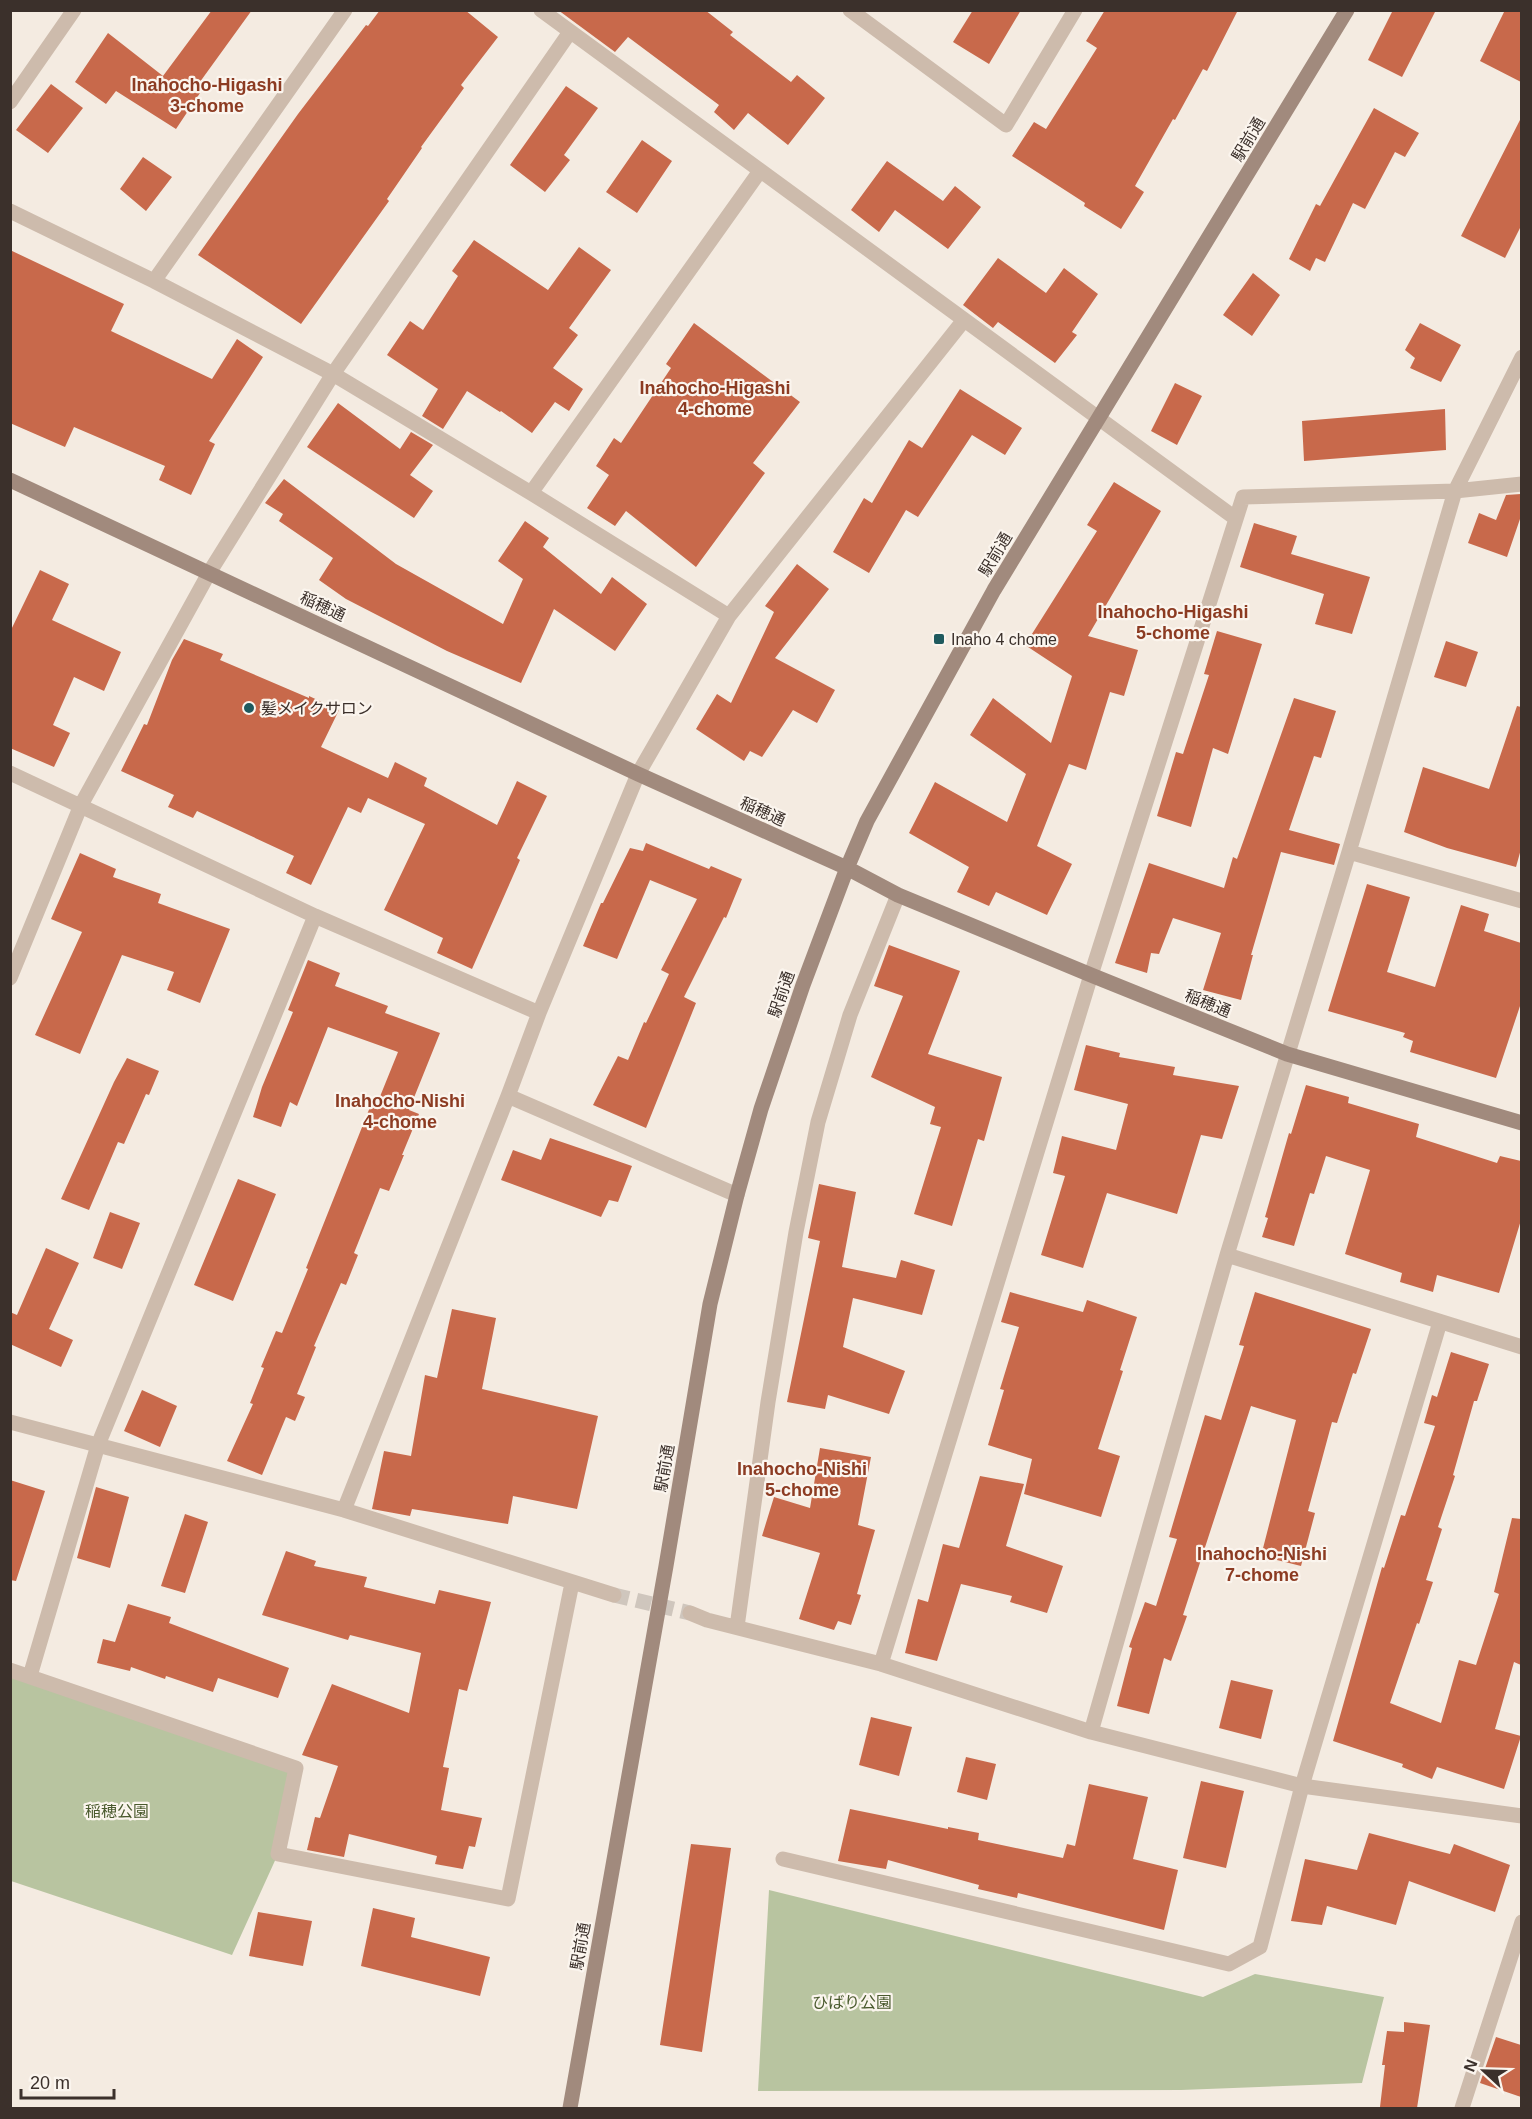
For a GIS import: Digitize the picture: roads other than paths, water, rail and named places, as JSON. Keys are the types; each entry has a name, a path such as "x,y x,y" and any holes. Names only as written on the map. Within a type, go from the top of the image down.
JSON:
{"street":[{"path":"10,102 74,10"},
{"path":"154,281 345,10"},
{"path":"541,10 1235,518"},
{"path":"850,10 1006,126 1075,10"},
{"name":"駅前通","path":"570,2109 710,1304 736,1195 760,1109 802,984 867,821 994,590 1347,10"},
{"path":"10,978 81,805 209,573 333,374 570,32"},
{"path":"531,493 760,171"},
{"path":"10,211 154,281 333,374 729,616"},
{"path":"344,1510 539,1013 638,774 729,616 964,320"},
{"path":"1091,1732 1227,1255 1455,491 1521,357"},
{"name":"稲穂通","path":"10,480 638,774 847,868 898,895 1287,1054 1521,1123"},
{"path":"882,1664 1091,975 1243,497 1455,491 1521,484"},
{"path":"10,773 315,916 539,1013"},
{"path":"1349,852 1521,901"},
{"path":"737,1628 768,1402 796,1232 818,1122 850,1015 898,895"},
{"path":"30,1676 98,1445 315,916"},
{"path":"508,1096 736,1195"},
{"path":"1227,1255 1521,1347"},
{"path":"783,1859 1228,1964 1260,1947 1302,1786 1440,1322"},
{"path":"10,1422 344,1510 614,1595"},
{"path":"10,1670 296,1768 278,1854 508,1899 572,1583"},
{"path":"690,1613 737,1628 882,1664 1091,1732 1302,1786 1521,1816"},
{"path":"1462,2109 1521,1922"}],"tunnel":[{"path":"614,1595 690,1613"}],"place":[{"name":"Inaho 4 chome","path":"939,639"},
{"name":"髪メイクサロン","path":"249,708"}],"district":[{"name":"Inahocho-Higashi 3-chome","path":"207,95"},
{"name":"Inahocho-Higashi 4-chome","path":"715,398"},
{"name":"Inahocho-Higashi 5-chome","path":"1173,622"},
{"name":"Inahocho-Nishi 4-chome","path":"400,1111"},
{"name":"Inahocho-Nishi 5-chome","path":"802,1479"},
{"name":"Inahocho-Nishi 7-chome","path":"1262,1564"}],"park label":[{"name":"稲穂公園","path":"117,1811"},
{"name":"ひばり公園","path":"852,2002"}]}
